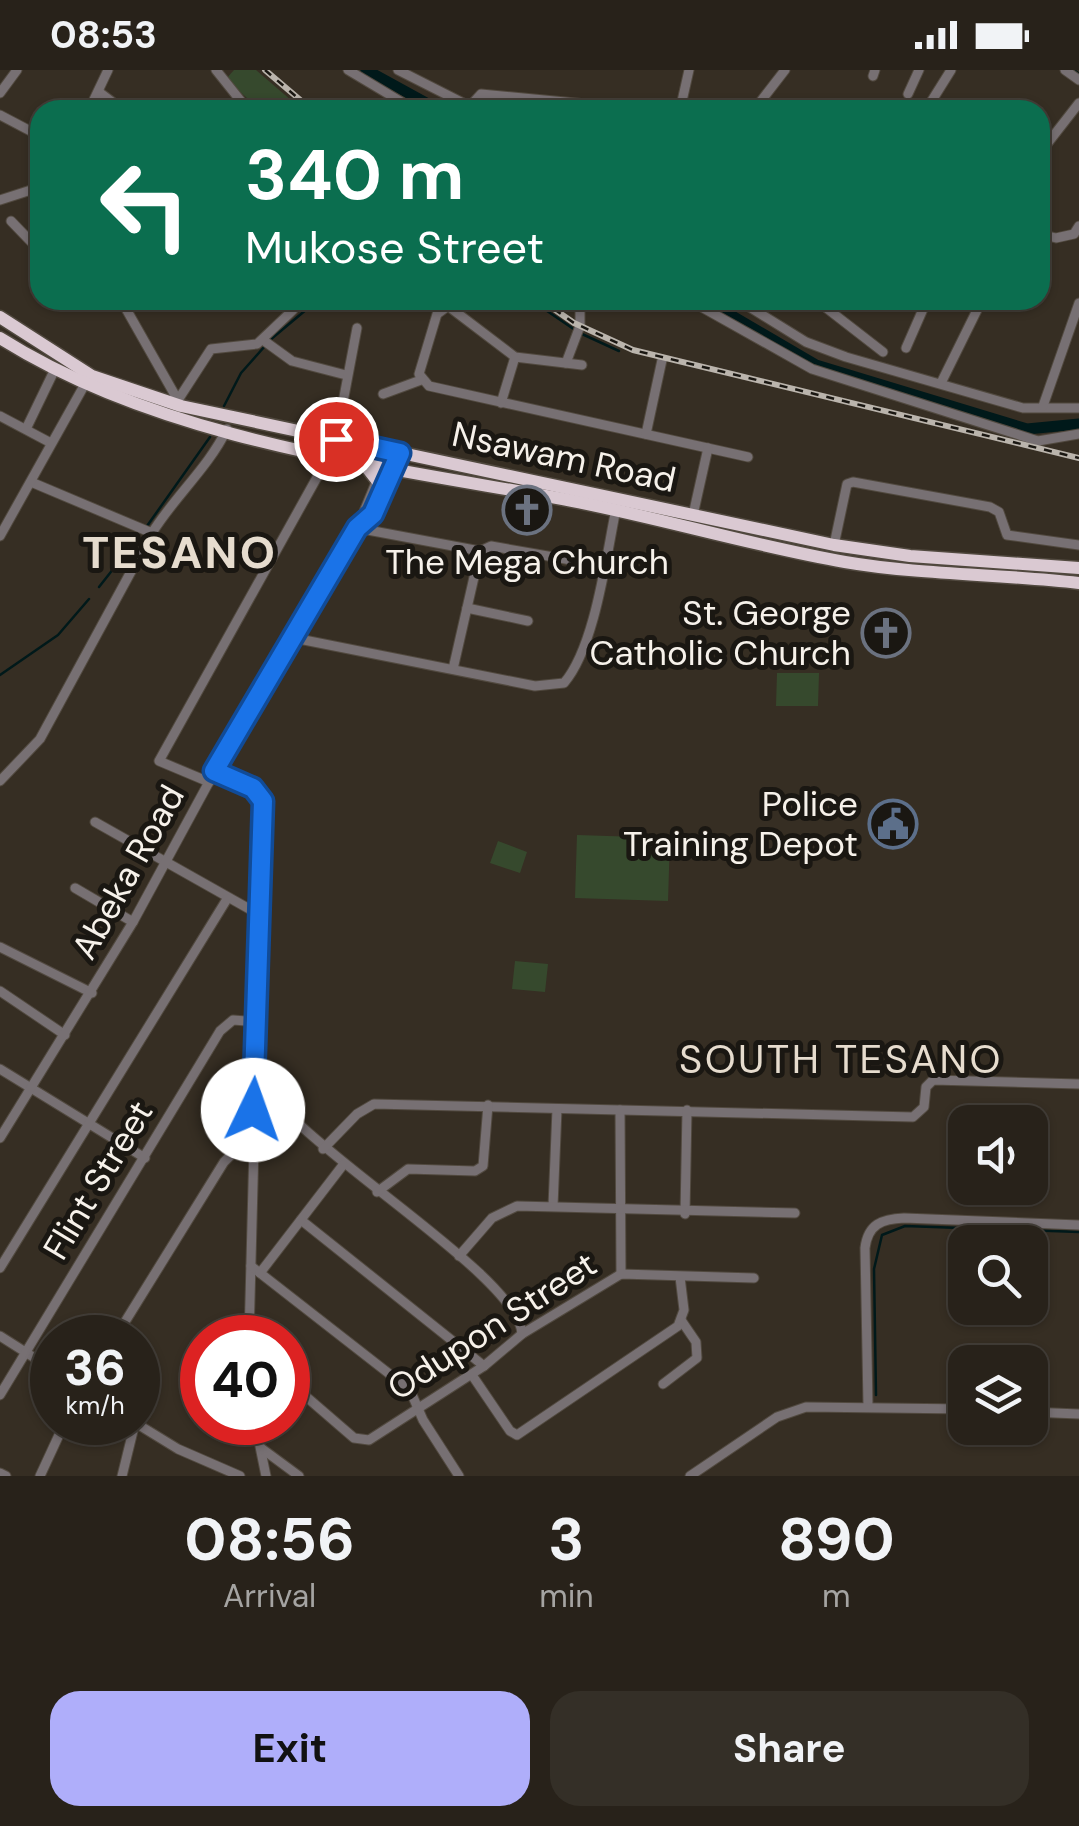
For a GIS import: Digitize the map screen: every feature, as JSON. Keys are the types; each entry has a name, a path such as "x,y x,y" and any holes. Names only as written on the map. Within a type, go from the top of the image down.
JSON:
{"highway":[{"name":"Nsawam Road","path":"0,317 92,376 179,403 834,545 910,556 1079,568"},
{"name":"Nsawam Road","path":"0,338 84,384 151,410 330,454 616,509 848,562 1079,582"},
{"path":"358,460 384,483 396,468"}],"street":[{"path":"0,93 17,70"},
{"path":"94,100 108,70"},
{"path":"216,70 240,100"},
{"path":"348,70 398,100"},
{"path":"398,70 456,100"},
{"path":"682,100 689,70"},
{"path":"762,100 785,70"},
{"path":"908,94 919,70"},
{"path":"932,100 951,70"},
{"path":"1065,70 1079,80"},
{"path":"99,92 110,100"},
{"path":"477,100 481,94 514,100"},
{"path":"1050,140 1079,103"},
{"path":"0,115 30,131"},
{"path":"0,200 30,191"},
{"path":"11,221 30,241"},
{"path":"1050,236 1077,232"},
{"path":"1043,406 1079,303"},
{"path":"127,310 179,403"},
{"path":"179,403 204,355 220,346 263,340 293,310"},
{"path":"423,382 430,334 437,314 442,310"},
{"path":"453,310 514,358 582,365"},
{"path":"566,363 580,326 580,310"},
{"path":"706,310 798,364 830,376 1028,439 1046,442 1079,434"},
{"path":"754,310 806,342 995,402 1028,409 1079,408"},
{"path":"832,310 883,352"},
{"path":"906,348 923,310"},
{"path":"941,383 977,310"},
{"path":"336,439 357,328"},
{"path":"263,340 292,361 346,375"},
{"path":"501,404 514,358"},
{"path":"646,434 662,360"},
{"path":"26,429 55,369"},
{"path":"383,394 423,382 501,404 748,456"},
{"path":"0,536 84,384"},
{"path":"0,416 51,443"},
{"path":"0,781 40,739 146,530 211,458 227,429"},
{"path":"693,515 708,448"},
{"name":"Abeka Road","path":"0,1138 92,994 214,771 358,527 373,514 384,483 396,468 395,452"},
{"path":"209,782 158,760 330,454"},
{"path":"31,482 146,530"},
{"path":"834,545 847,484 853,482 990,507 999,512 1007,535 1079,545"},
{"path":"294,638 535,686 564,683 575,671 616,509"},
{"path":"358,527 480,551 491,546 604,566"},
{"path":"453,669 480,551"},
{"path":"467,608 528,621"},
{"path":"214,771 253,788 263,801 251,1315"},
{"path":"95,822 260,915"},
{"path":"75,888 134,922"},
{"path":"0,1268 227,898"},
{"path":"0,947 92,994"},
{"path":"0,992 65,1034"},
{"name":"Flint Street","path":"0,1395 220,1031 233,1020 260,1022"},
{"path":"0,1069 144,1158"},
{"path":"255,1073 275,1103 323,1149 458,1256 510,1306 521,1321 522,1334"},
{"path":"323,1149 356,1114 374,1104 913,1117 924,1107 926,1087 933,1080 1079,1084"},
{"path":"377,1192 408,1170 476,1170 483,1166 488,1104"},
{"path":"553,1206 557,1108"},
{"path":"620,1110 622,1274"},
{"path":"685,1214 686,1110"},
{"path":"129,1315 224,1162 252,1147"},
{"path":"255,1270 302,1220 343,1165"},
{"path":"458,1256 504,1210 553,1206 685,1214 795,1214"},
{"path":"868,1405 866,1242 877,1223 904,1218 1079,1225"},
{"path":"302,1220 484,1366"},
{"path":"255,1270 410,1390 458,1475"},
{"name":"Odupon Street","path":"310,1398 362,1440 472,1375 522,1334 622,1274 754,1278"},
{"path":"663,1384 697,1358 696,1342 682,1320 680,1276"},
{"path":"472,1375 510,1432 518,1435 590,1389 682,1320"},
{"path":"0,1336 30,1355"},
{"path":"690,1476 786,1413 818,1405 948,1408"},
{"path":"1048,1413 1079,1414"},
{"path":"160,1438 240,1476"},
{"path":"40,1476 54,1445"},
{"path":"122,1476 129,1445"},
{"path":"260,1445 266,1476"},
{"path":"261,1448 299,1476"}],"green space":[{"path":"234,70 256,70 291,100 249,100 226,79"},
{"path":"777,673 819,673 818,706 776,706"},
{"path":"577,835 670,838 668,901 575,898"},
{"path":"498,841 527,852 520,873 490,863"},
{"path":"515,961 548,964 545,992 512,989"}],"waterway":[{"path":"366,70 421,100"},
{"path":"1074,70 1079,74"},
{"path":"270,340 306,310"},
{"path":"546,310 575,330"},
{"path":"722,310 816,365 1027,429 1079,424"},
{"path":"582,334 619,351"},
{"path":"224,406 241,373 265,346"},
{"path":"147,526 210,437"},
{"path":"99,587 136,540"},
{"path":"0,675 58,635 89,599"},
{"path":"876,1395 874,1269 882,1235 905,1226 1079,1232"}],"railway":[{"path":"265,70 300,100"},
{"path":"555,310 574,323 633,350 1079,458"}],"place":[{"name":"The Mega Church","path":"527,510"},
{"name":"St. George Catholic Church","path":"886,633"},
{"name":"Police Training Depot","path":"893,824"}],"district":[{"name":"TESANO","path":"180,552"},
{"name":"SOUTH TESANO","path":"841,1059"}],"route":[{"path":"253,1110 260,1022 263,801 253,788 214,771 358,526 373,514 390,483 400,453 336,439"}]}
